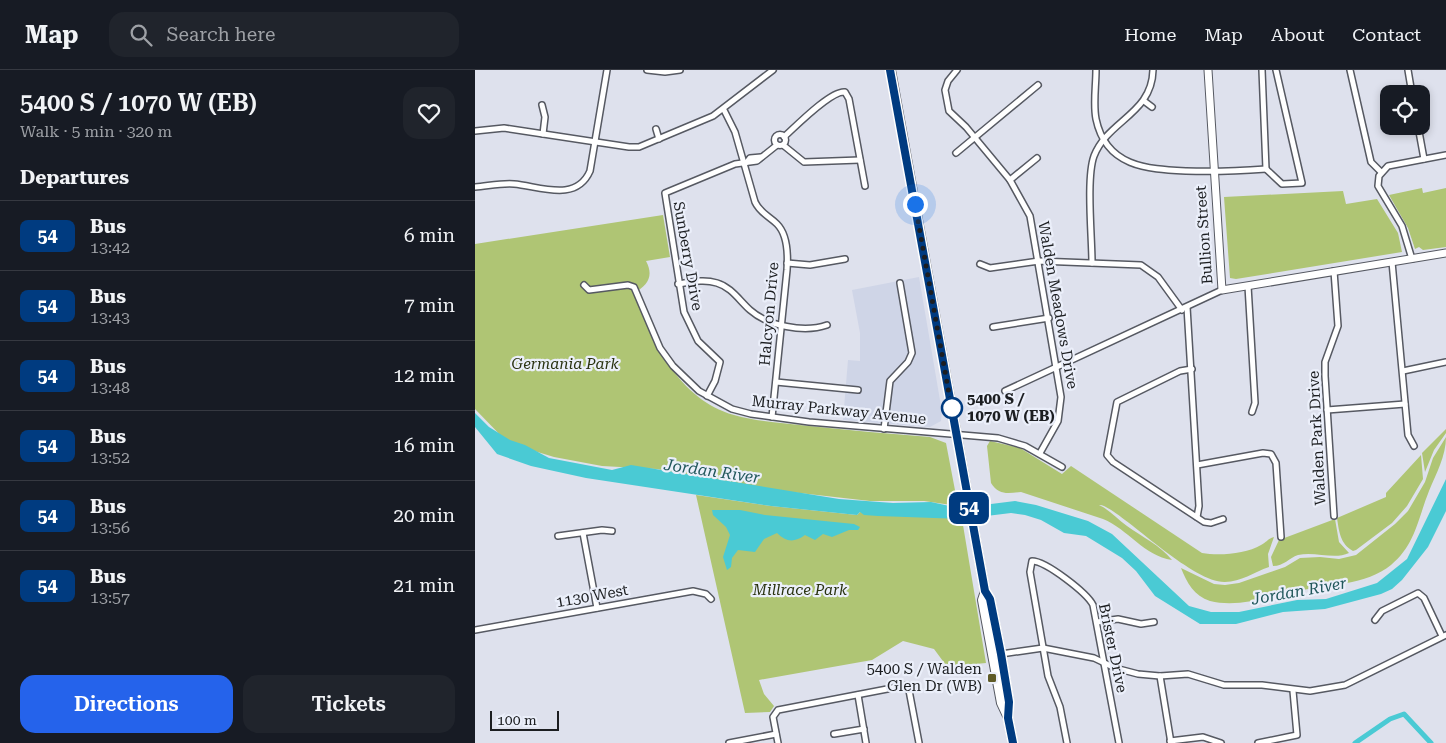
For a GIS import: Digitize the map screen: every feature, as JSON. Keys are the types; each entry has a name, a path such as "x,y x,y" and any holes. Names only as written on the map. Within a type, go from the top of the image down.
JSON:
{"main road":[{"path":"891,70 967,496 985,591 990,599 1001,654 1009,702 1008,718"},
{"path":"985,591 982,600 992,656 1001,703 1008,718 1013,743"}],"street":[{"path":"475,188 510,184 557,192 580,184 588,176 607,70"},
{"path":"647,70 665,72 680,70"},
{"path":"475,131 500,128 633,148 723,110 773,70"},
{"name":"Walden Meadows Drive","path":"957,70 946,85 946,105 949,111 975,138 1010,180 1022,198 1029,216 1039,261 1061,388 1060,413 1055,429 1040,454"},
{"path":"1096,70 1096,120 1105,140 1120,157 1138,166 1214,172 1266,170 1282,184 1302,183 1276,70"},
{"path":"1092,263 1092,165 1097,151 1105,140 1144,101 1151,86 1153,70"},
{"name":"Bullion Street","path":"1208,70 1221,290 1446,253"},
{"path":"1262,70 1266,170"},
{"path":"1350,70 1371,162 1381,172"},
{"path":"1408,70 1410,85"},
{"path":"956,153 1038,85"},
{"path":"745,162 752,163 780,145 784,137 813,110 838,93 843,92 847,94 849,99 865,186"},
{"path":"1144,101 1152,107"},
{"path":"542,105 545,117 543,134"},
{"name":"Halcyon Drive","path":"723,110 735,132 757,206 781,229 786,246 787,264 772,417"},
{"path":"656,129 659,138"},
{"path":"784,137 780,135 775,137 780,145 804,162 860,160"},
{"path":"1420,135 1424,159"},
{"path":"1412,259 1402,226 1378,186 1381,172 1388,166 1446,155"},
{"path":"1010,180 1037,158"},
{"name":"Sunberry Drive","path":"707,396 715,381 720,362 701,346 691,329 682,306 665,193 745,162"},
{"path":"787,264 810,264 845,259"},
{"path":"980,264 990,268 1039,261 1141,265 1158,277 1184,308 1192,369 1199,506 1197,517"},
{"path":"1392,262 1408,435 1414,446"},
{"name":"Walden Park Drive","path":"1334,271 1338,326 1325,368 1334,516"},
{"path":"678,284 705,281 717,283 729,289 758,316 781,324 813,328 827,325"},
{"path":"885,429 890,381 908,362 912,353 900,283"},
{"name":"Murray Parkway Avenue","path":"584,285 589,290 626,285 634,287 660,348 686,380 707,396 741,412 772,417 1010,441 1040,454 1062,467"},
{"path":"1248,286 1255,403 1252,412"},
{"path":"1005,391 1058,368 1221,290"},
{"path":"993,327 1049,318"},
{"path":"1403,371 1446,362"},
{"path":"1192,369 1180,371 1117,402 1107,453 1113,462 1197,517 1211,523 1223,519"},
{"path":"776,382 858,390"},
{"path":"1327,410 1405,404"},
{"path":"1197,465 1263,453 1271,454 1276,462 1281,537"},
{"path":"558,536 612,531"},
{"path":"583,533 597,608"},
{"name":"Brister Drive","path":"1043,648 1030,572 1032,561 1042,564 1086,595 1093,605 1119,743"},
{"name":"1130 West","path":"475,630 693,591 706,594 711,600"},
{"path":"1001,654 1043,648 1094,658 1123,670 1160,676 1188,674 1224,685 1262,685 1293,691 1316,691 1345,685 1444,636 1423,597 1418,593 1381,611 1375,620"},
{"path":"1097,622 1116,619 1144,624 1154,622"},
{"path":"1043,648 1049,678 1061,710 1067,743"},
{"path":"1160,676 1171,742 1203,737 1221,743"},
{"path":"778,743 773,717 778,710 908,685 919,743"},
{"path":"1258,743 1297,735 1293,691"},
{"path":"858,695 867,743"},
{"path":"834,734 864,729"},
{"path":"729,743 776,734"}],"shaded area":[{"path":"919,277 942,412 941,421 930,427 843,420 848,360 860,361 860,333 852,290"}],"green space":[{"path":"1422,188 1423,193 1446,188 1446,247 1423,250 1419,247 1415,249 1408,228 1389,195"},
{"path":"1343,191 1346,204 1377,199 1398,233 1402,252 1236,279 1230,278 1224,197"},
{"name":"Germania Park","path":"663,215 670,257 646,261 649,271 648,280 643,287 634,293 659,349 670,366 697,396 714,407 734,415 762,421 930,437 946,443 958,506 924,501 870,501 764,489 657,469 602,466 554,457 508,443 475,409 475,244"},
{"path":"1446,429 1446,433 1434,450 1425,472 1422,453"},
{"path":"1446,437 1442,458 1411,539 1399,557 1381,572 1346,583 1297,591 1254,601 1231,603 1220,603 1204,599 1195,592 1186,579 1181,568 1214,584 1225,585 1239,583 1285,567 1300,558 1320,557 1339,559 1356,555 1395,524 1408,511 1425,482 1433,458"},
{"path":"990,441 1020,448 1062,474 1071,466 1202,553 1224,554 1240,552 1255,548 1274,537 1268,554 1269,567 1231,582 1210,579 1173,557 1107,507 1099,505 1107,509 1172,560 1162,558 1144,548 1112,523 1103,519 1021,492 1001,492 991,483 987,446"},
{"path":"1421,455 1423,479 1407,506 1392,523 1356,550 1353,551 1345,545 1341,537 1337,518 1386,497 1386,493"},
{"name":"Millrace Park","path":"696,495 771,506 857,515 860,512 962,519 986,663 964,665 951,672 934,649 903,641 872,660 759,680 764,694 774,706 770,712 745,713"},
{"path":"1335,519 1339,542 1349,553 1337,556 1298,555 1280,565 1273,566 1271,557 1279,540"}],"water":[{"path":"475,413 489,427 510,440 525,445 549,458 612,470 631,465 839,499 893,503 931,502 959,508 1015,501 1036,505 1088,521 1112,534 1189,606 1211,612 1239,612 1297,600 1326,599 1377,583 1407,559 1446,479 1446,511 1428,547 1402,580 1392,589 1381,594 1325,609 1283,612 1236,624 1200,624 1155,596 1136,571 1122,558 1086,536 1064,533 1041,520 1025,515 1011,513 962,519 878,516 864,515 860,512 857,515 771,506 586,478 531,466 497,454 475,427"},
{"path":"712,510 740,510 765,515 854,524 860,527 858,530 849,530 832,537 823,534 815,540 805,535 794,540 787,540 777,533 764,539 755,552 738,550 732,558 731,567 727,570 723,557 730,535 726,527 713,515"}],"waterway":[{"path":"1355,743 1390,719 1404,714 1431,743"}],"bus line":[{"name":"54","path":"890,70 985,591 990,599 1001,654 1009,702 1008,718 1013,743"}],"place":[{"name":"5400 S / 1070 W (EB)","path":"952,408"},
{"name":"5400 S / Walden Glen Dr (WB)","path":"992,678"}],"route":[{"path":"915,204 953,416 952,408"}],"water label":[{"name":"Jordan River","path":"712,471"},
{"name":"Jordan River","path":"1299,591"}]}
